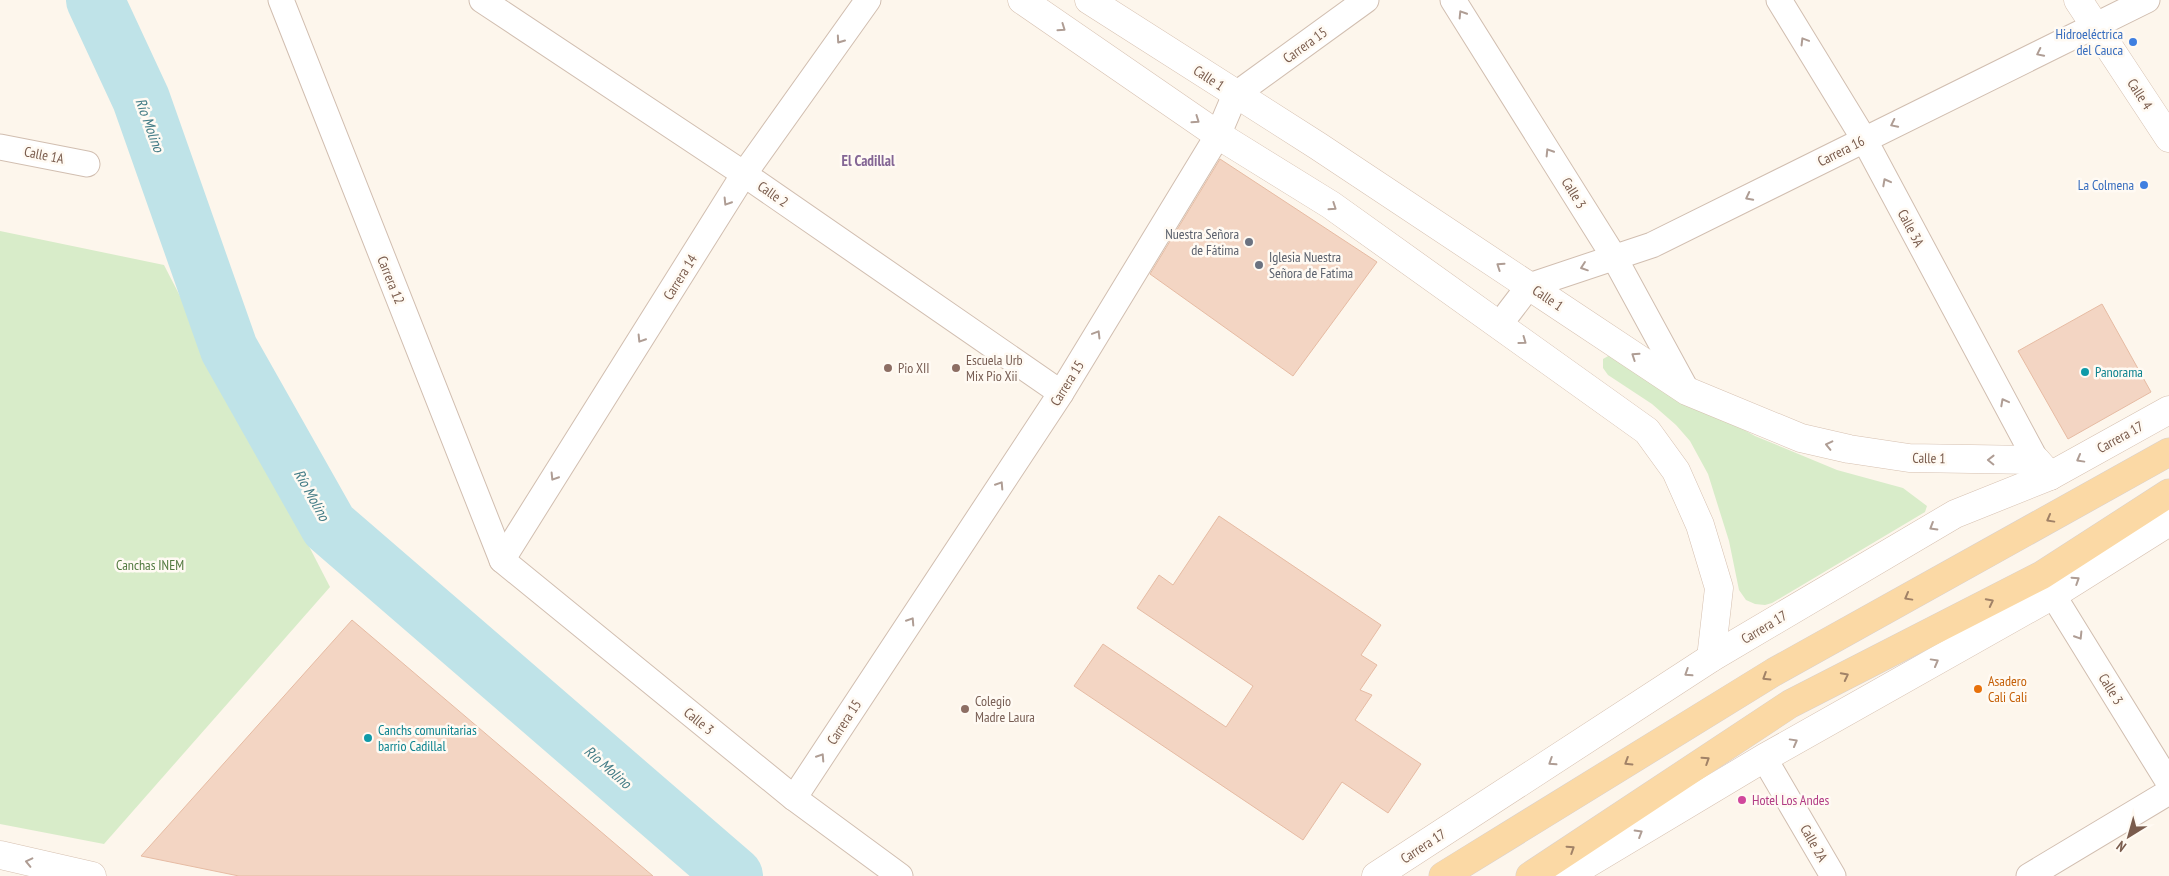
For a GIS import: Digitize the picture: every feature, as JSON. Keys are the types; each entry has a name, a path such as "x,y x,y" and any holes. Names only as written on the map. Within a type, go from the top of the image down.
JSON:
{"main road":[{"path":"1022,0 1218,135 1331,205 1500,324 1647,431 1676,471 1700,525 1719,588 1711,658"},
{"name":"Calle 1","path":"1089,0 1235,95 1318,146 1687,390 1802,438 1849,449 1909,458 2043,468"},
{"name":"Calle 4","path":"2078,0 2169,138"},
{"name":"Carrera 17","path":"1376,876 1711,658 1955,514 2043,468 2169,410"},
{"path":"1444,876 1774,672 2169,452"},
{"path":"1530,876 1790,704 2042,575 2169,493"},
{"path":"1567,876 1764,758 2053,595 2169,522"},
{"path":"0,855 92,876"}],"street":[{"name":"Carrera 12","path":"281,0 502,560"},
{"name":"Calle 2","path":"482,0 744,174 1061,392"},
{"name":"Carrera 14","path":"502,560 744,174 868,0"},
{"name":"Carrera 15","path":"794,798 1061,392 1218,135 1235,95 1366,0"},
{"name":"Calle 3","path":"1453,0 1614,257 1687,390"},
{"name":"Calle 3A","path":"1779,0 1864,139 2043,468"},
{"name":"Carrera 16","path":"1529,286 1652,246 2147,0"},
{"name":"Calle 1A","path":"0,147 87,164"},
{"path":"1500,324 1529,286"},
{"name":"Calle 3","path":"502,560 794,798 900,876"},
{"name":"Calle 3","path":"2053,595 2169,783"},
{"name":"Calle 2A","path":"1764,758 1833,876"},
{"path":"2030,876 2169,792"}],"green space":[{"name":"Canchas INEM","path":"0,231 164,265 330,587 104,844 0,824"},
{"path":"1610,355 1755,436 1837,470 1903,488 1927,506 1925,512 1772,603 1765,605 1755,604 1746,600 1739,590 1729,541 1708,474 1690,441 1676,425 1652,404 1608,375 1603,368 1603,359"}],"building":[{"name":"Iglesia Nuestra Señora de Fatima","path":"1220,159 1377,262 1293,376 1150,274"},
{"name":"Panorama","path":"2102,304 2151,392 2068,439 2018,351"},
{"path":"1219,516 1381,625 1361,655 1377,665 1360,690 1372,695 1355,720 1421,764 1388,813 1342,782 1303,840 1074,686 1103,644 1226,727 1253,686 1137,608 1159,575 1173,585"},
{"name":"Canchs comunitarias barrio Cadillal","path":"352,620 653,876 239,876 141,856"}],"waterway":[{"name":"Río Molino","path":"95,0 141,99 229,349 329,526 734,876"}],"place":[{"name":"Hidroeléctrica del Cauca","path":"2133,42"},
{"name":"La Colmena","path":"2144,185"},
{"name":"Nuestra Señora de Fátima","path":"1249,242"},
{"name":"Iglesia Nuestra Señora de Fatima","path":"1259,265"},
{"name":"Pio XII","path":"888,368"},
{"name":"Escuela Urb Mix Pio Xii","path":"956,368"},
{"name":"Panorama","path":"2085,372"},
{"name":"Asadero Cali Cali","path":"1978,689"},
{"name":"Colegio Madre Laura","path":"965,709"},
{"name":"Canchs comunitarias barrio Cadillal","path":"368,738"},
{"name":"Hotel Los Andes","path":"1742,800"}],"district":[{"name":"El Cadillal","path":"868,160"}]}
